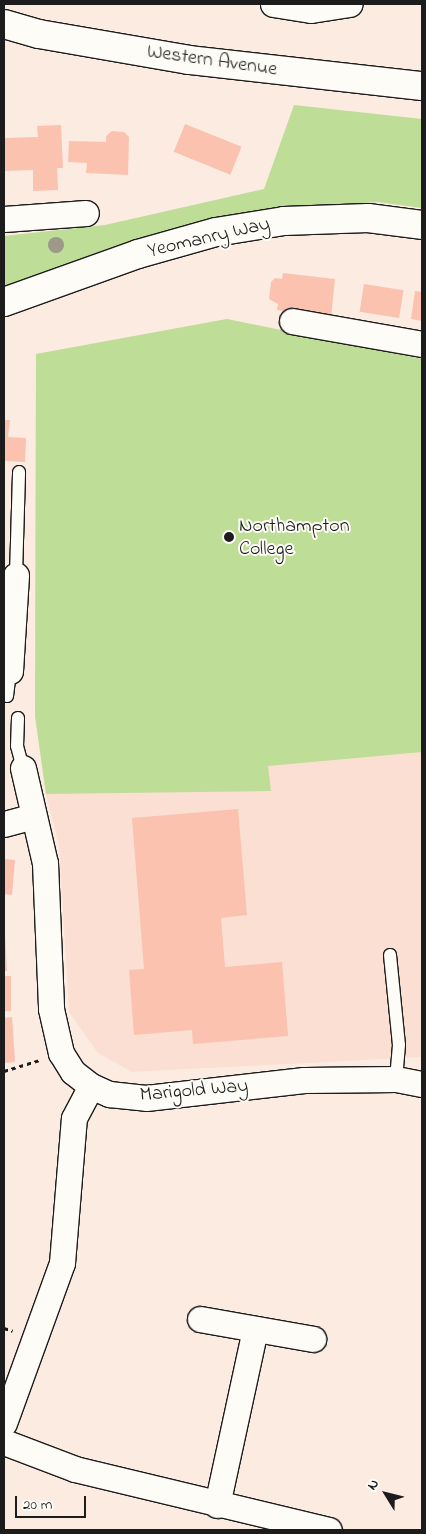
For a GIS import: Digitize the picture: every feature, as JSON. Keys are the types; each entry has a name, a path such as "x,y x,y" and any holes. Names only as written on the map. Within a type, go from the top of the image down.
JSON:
{"street":[{"path":"273,4 311,10 350,4"},
{"name":"Western Avenue","path":"4,24 39,34 189,60 422,86"},
{"path":"4,219 86,213"},
{"name":"Yeomanry Way","path":"4,302 138,254 216,232 302,220 368,218 422,225"},
{"path":"292,321 422,344"},
{"path":"10,672 9,610 16,575"},
{"name":"Marigold Way","path":"23,768 45,862 51,1009 61,1052 74,1072 91,1086 109,1094 146,1098 304,1080 396,1079 422,1084"},
{"path":"4,824 33,816"},
{"path":"4,1422 62,1263 74,1118 91,1086"},
{"path":"200,1319 313,1339"},
{"path":"217,1505 255,1329"},
{"path":"4,1442 74,1469 217,1505 329,1530"}],"lane":[{"path":"16,575 19,472"},
{"path":"7,696 10,672"},
{"path":"18,718 17,746 23,768"},
{"path":"390,956 399,1045 396,1079"}],"path":[{"path":"4,1071 61,1052"}],"shaded area":[{"name":"Northampton College","path":"227,319 422,359 422,1057 132,1072 98,1053 69,1012 59,844 46,794 35,716 36,354"}],"green space":[{"path":"294,105 422,119 422,208 377,202 267,211 183,227 4,290 4,236 105,225 264,189"},
{"name":"Northampton College","path":"227,319 422,359 422,752 268,766 271,791 46,794 35,716 36,354"}],"building":[{"path":"185,124 242,147 230,175 174,152"},
{"path":"61,125 63,168 57,168 58,190 33,191 33,170 4,171 4,138 38,137 37,126"},
{"path":"112,131 124,132 129,137 128,175 86,173 87,163 68,162 69,141 106,142 106,136"},
{"path":"283,273 335,279 331,317 277,310 278,304 269,299 271,282 275,278 282,279"},
{"path":"364,284 404,290 399,318 360,312"},
{"path":"415,291 422,292 422,321 411,319"},
{"path":"4,420 10,420 8,437 26,438 25,462 4,461"},
{"path":"238,809 247,915 221,918 225,967 282,962 288,1036 193,1044 192,1030 134,1035 129,970 144,969 132,818"},
{"path":"4,859 15,860 12,895 4,894"},
{"path":"5,935 7,971 4,971"},
{"path":"4,976 11,976 11,1011 4,1011"},
{"path":"12,1017 15,1062 4,1063 4,1018"}],"place":[{"name":"Northampton College","path":"229,537"}]}
